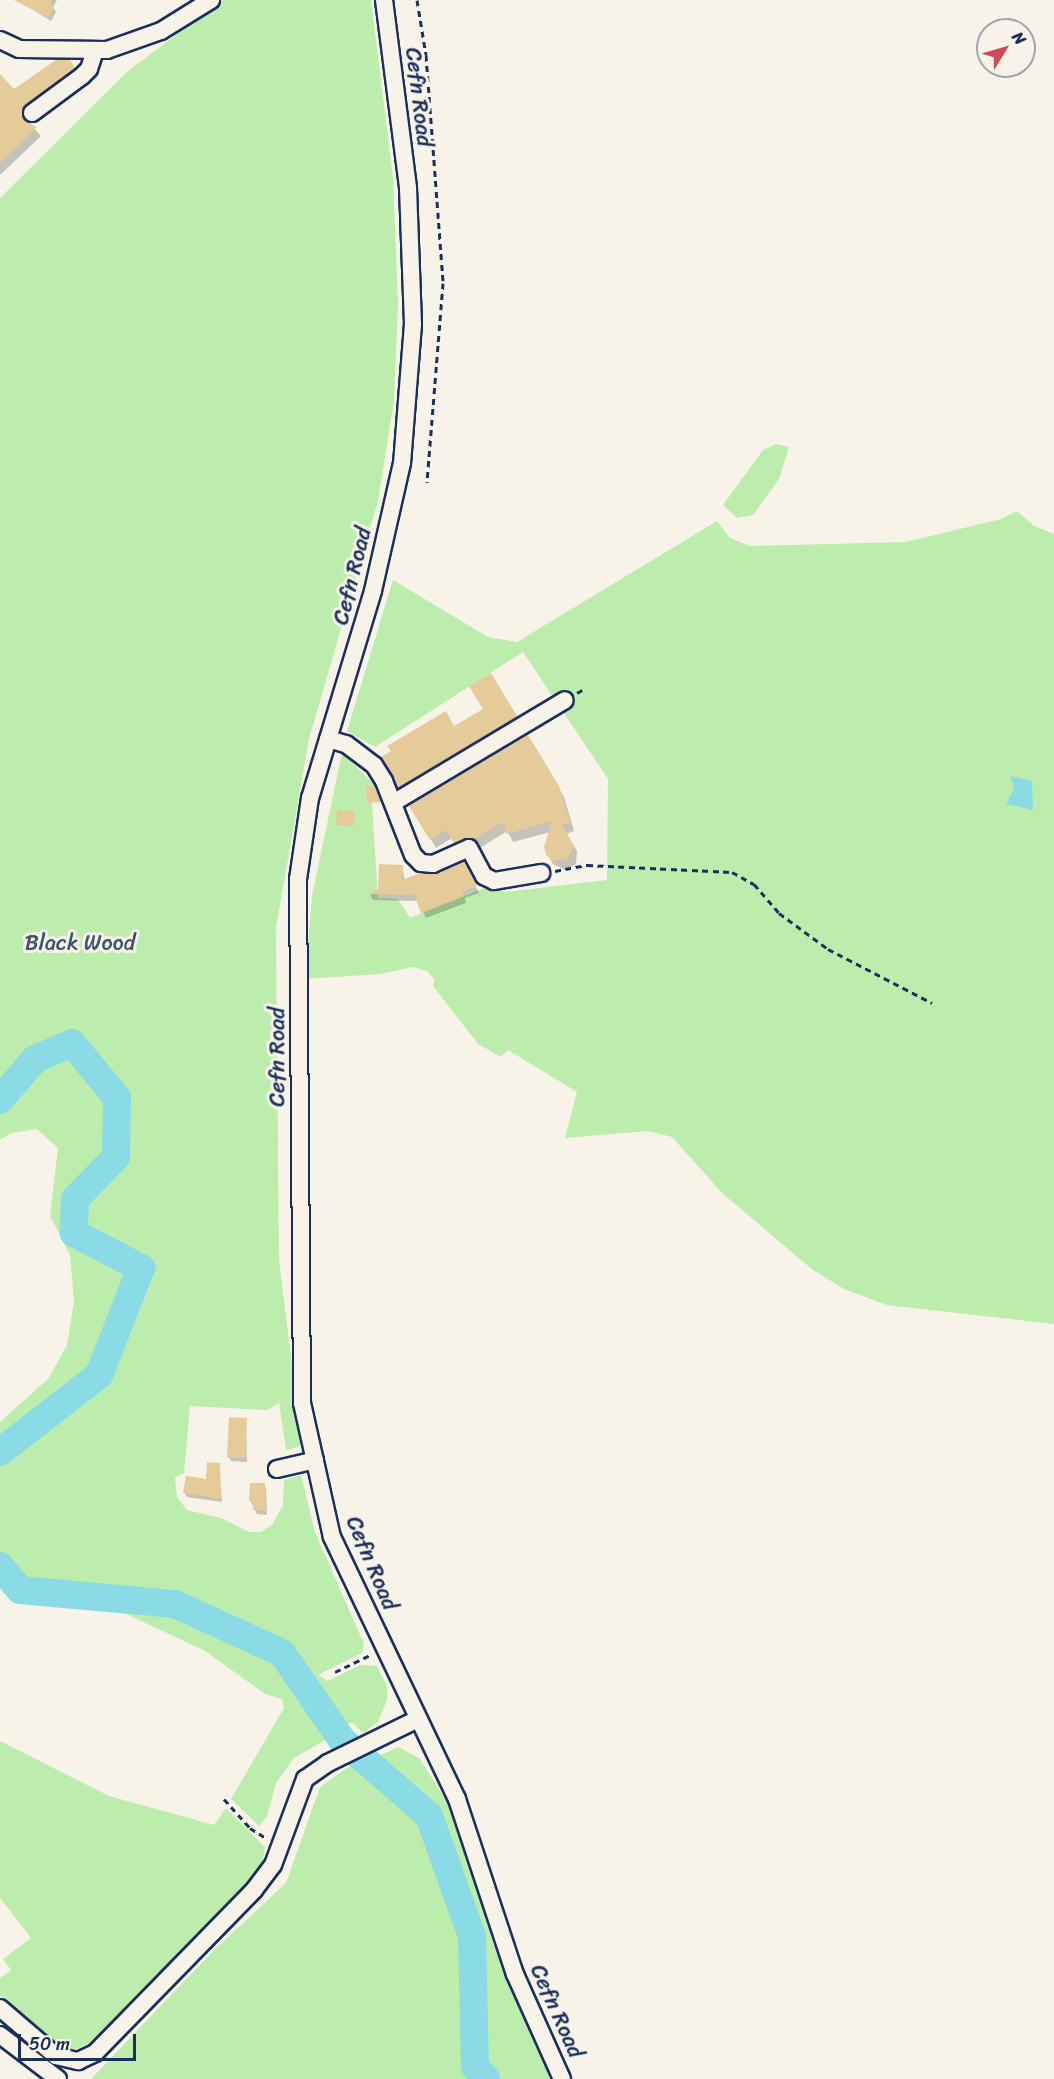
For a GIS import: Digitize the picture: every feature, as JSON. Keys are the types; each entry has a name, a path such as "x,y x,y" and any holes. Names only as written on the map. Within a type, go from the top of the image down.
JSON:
{"street":[{"path":"0,40 19,49 95,51 135,42 211,0"},
{"name":"Cefn Road","path":"384,0 408,188 413,324 402,462 374,591 310,798 298,879 302,1403 332,1537 457,1799 515,1974 562,2079"},
{"path":"32,113 82,76 89,69 95,51"},
{"path":"393,802 565,700"},
{"path":"328,739 346,744 374,765 393,802 413,855 421,863 433,864 469,848 484,876 494,881 541,873"},
{"path":"277,1469 315,1460"},
{"path":"0,2035 59,2079 93,2054 254,1890 273,1865 304,1779 328,1763 418,1719"},
{"path":"0,2008 56,2056 78,2061 93,2054"}],"path":[{"path":"417,0 426,55 443,283 427,482"},
{"path":"541,873 588,865 732,872 754,884 779,913 828,949 932,1003"},
{"path":"335,1672 385,1648"},
{"path":"224,1799 250,1828 280,1846"}],"green space":[{"name":"Black Wood","path":"223,0 371,0 393,177 398,303 394,401 378,501 309,739 276,928 279,1260 302,1446 286,1450 279,1403 267,1410 190,1406 184,1473 175,1478 177,1497 187,1510 221,1518 249,1532 261,1532 272,1525 283,1505 284,1480 301,1475 315,1532 364,1644 362,1653 318,1675 328,1681 360,1665 377,1666 387,1686 387,1700 378,1722 363,1733 353,1723 336,1724 322,1735 327,1739 294,1758 276,1783 267,1816 259,1826 231,1799 284,1708 282,1699 265,1694 205,1651 103,1603 11,1600 0,1589 0,1422 49,1378 67,1345 74,1301 70,1255 50,1216 58,1148 37,1129 11,1133 0,1140 0,198 128,71"},
{"path":"776,444 789,447 779,479 753,515 737,518 723,505 763,450"},
{"path":"1017,511 1034,526 1054,534 1054,1324 887,1305 844,1289 813,1270 723,1194 672,1137 648,1131 565,1138 577,1092 508,1050 501,1057 478,1044 433,986 435,980 427,971 413,967 380,974 305,979 312,896 342,753 375,785 366,786 367,803 372,803 378,898 398,899 410,918 489,886 505,892 607,880 608,779 523,652 375,747 347,731 393,580 488,637 517,642 717,521 730,538 750,546 906,542 1001,519"},
{"path":"0,1741 109,1796 214,1825 226,1808 265,1847 262,1863 246,1889 124,2013 88,2044 73,2050 61,2046 0,1995 0,1978 11,1970 3,1959 31,1938 0,1898"},
{"path":"398,1747 419,1758 446,1800 472,1865 492,1941 551,2079 91,2079 214,1950 286,1883 320,1787 357,1761 365,1768 377,1757"}],"water":[{"path":"1010,776 1032,781 1033,810 1006,804 1014,789"}],"building":[{"path":"14,0 52,0 50,4 54,7 48,18"},
{"path":"56,60 70,60 75,68 23,108 24,120 37,127 0,163 0,74 14,89"},
{"path":"491,673 517,716 398,788 381,757 391,751 387,746 446,711 454,726 483,709 469,686"},
{"path":"528,735 559,786 570,823 562,825 574,846 568,859 554,861 546,855 544,846 552,821 506,834 503,822 475,839 454,843 446,830 430,840 409,806"},
{"path":"374,785 381,802 367,803 366,786"},
{"path":"337,810 355,811 354,826 336,825"},
{"path":"464,862 477,886 462,892 464,896 421,913 414,895 368,894 378,889 379,864 403,865 402,880 420,873 437,874"},
{"path":"229,1417 247,1418 245,1458 227,1458"},
{"path":"207,1462 220,1463 221,1499 183,1493 186,1476 206,1479"},
{"path":"250,1483 265,1483 266,1511 253,1510 254,1501 249,1501"}],"waterway":[{"path":"0,1100 35,1059 72,1043 117,1098 116,1157 75,1199 74,1233 141,1268 99,1375 0,1452"},
{"path":"0,1566 20,1590 175,1604 282,1653 342,1740 429,1816 472,1936 475,2066 486,2079"}]}
